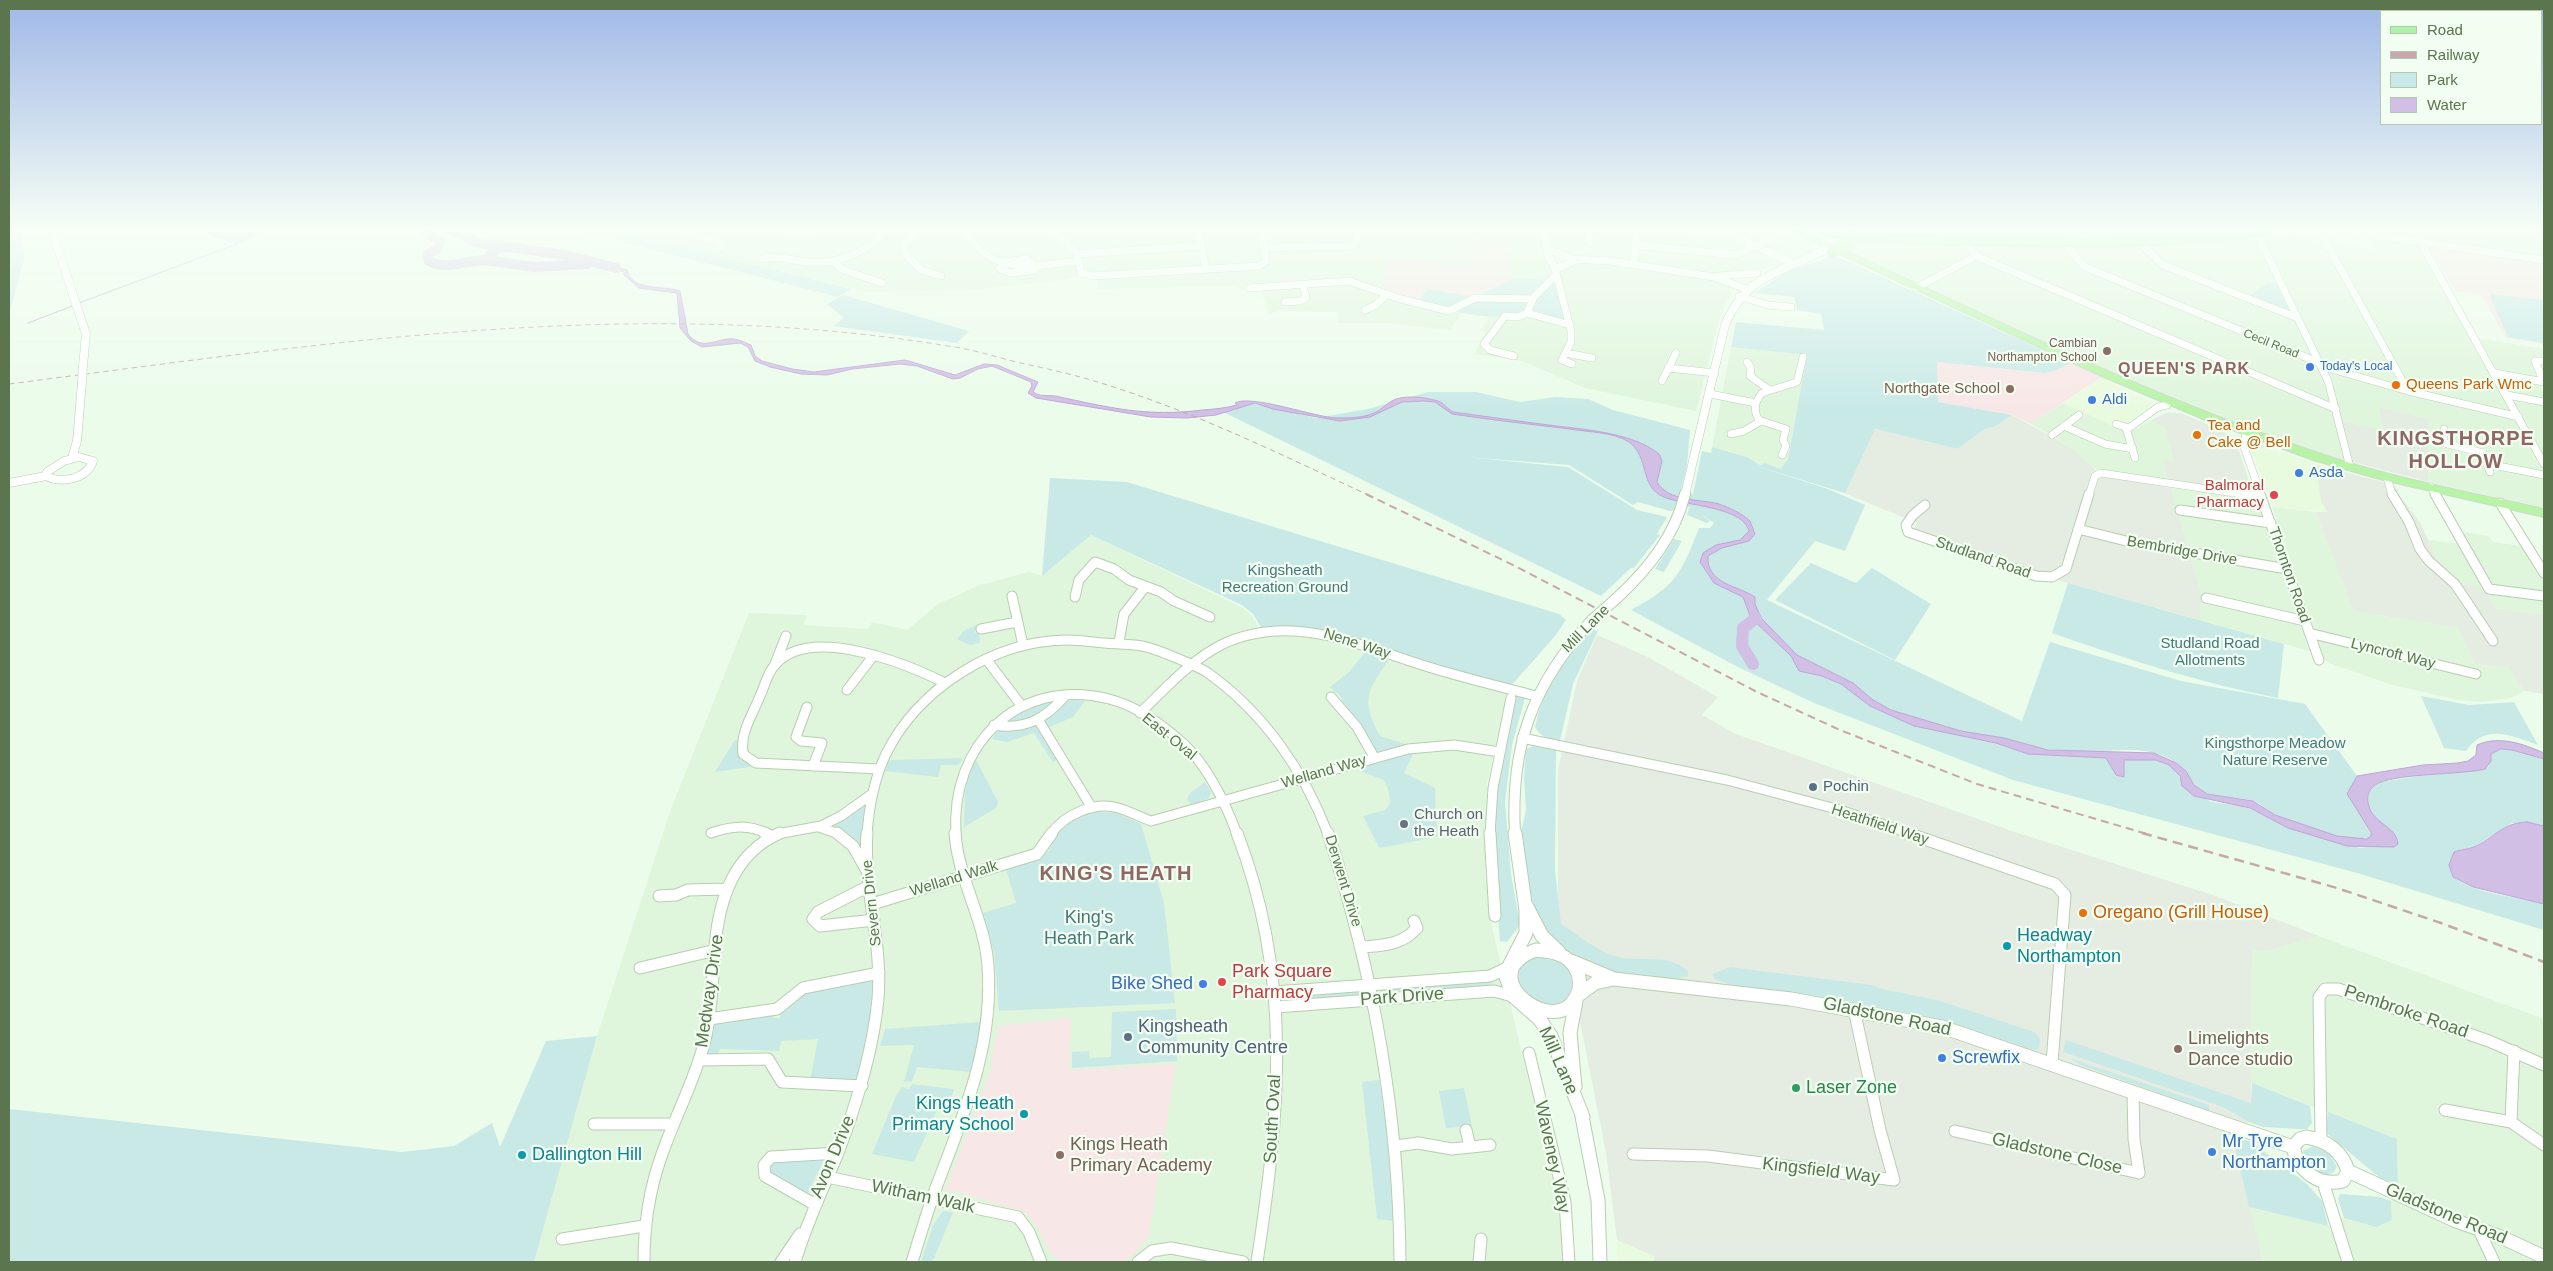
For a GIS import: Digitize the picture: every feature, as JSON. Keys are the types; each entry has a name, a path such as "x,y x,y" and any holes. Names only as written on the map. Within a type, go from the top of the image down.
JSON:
{"highway":[{"path":"1921,290 2103,373 2159,403 2194,412 2245,434"},
{"path":"2159,403 2180,408 2245,434 2324,459 2500,504 2544,513"}],"street":[{"path":"72,290 86,334 77,441 72,458"},
{"path":"1285,302 1300,301 1306,298 1306,290"},
{"path":"1376,290 1448,311 1475,298 1533,300"},
{"path":"1527,313 1533,300 1541,290"},
{"path":"1560,290 1570,325 1570,342 1562,360 1572,364"},
{"name":"Mill Lane","path":"1583,1118 1551,1036 1523,1001 1505,974 1526,935 1525,902 1518,865 1514,822 1516,779 1522,738 1536,696 1556,659 1592,620 1642,574 1659,552 1682,509 1726,321 1739,296 1745,290"},
{"path":"2057,290 2336,409"},
{"name":"Cecil Road","path":"2141,290 2320,364 2408,391 2519,417"},
{"path":"2227,290 2298,318"},
{"path":"2285,290 2328,381 2350,466"},
{"path":"2353,290 2408,391"},
{"path":"2449,290 2544,464"},
{"path":"1369,307 1387,294"},
{"path":"1739,296 1783,310 1791,307"},
{"path":"1514,356 1494,352 1484,345 1505,316 1518,317 1527,313 1570,325"},
{"path":"1566,352 1592,358"},
{"path":"1662,381 1676,353"},
{"path":"1782,455 1786,446 1783,440 1786,429 1761,421 1756,414 1756,403 1758,395 1768,389 1787,388 1797,382 1803,358"},
{"path":"2495,373 2544,382 2535,361 2544,361"},
{"path":"1747,362 1751,368 1750,376 1768,389"},
{"path":"1668,368 1715,373"},
{"path":"1710,394 1756,403"},
{"path":"2506,395 2544,402"},
{"path":"2116,424 2126,428 2138,422 2159,403"},
{"path":"2052,434 2079,415"},
{"path":"1732,434 1744,431 1761,421"},
{"path":"2064,426 2105,444 2133,449"},
{"path":"2126,428 2135,458"},
{"path":"2444,429 2444,443 2483,453 2489,468 2544,475"},
{"name":"Thornton Road","path":"2245,434 2244,447 2319,660"},
{"path":"9,483 46,476 58,480 73,478 87,471 93,464 90,458 72,458 51,468 46,472 46,476"},
{"name":"Studland Road","path":"1925,506 1905,527 1908,532 2036,576 2051,578 2062,574 2066,569 2094,476 2101,473 2261,497"},
{"path":"2386,476 2392,495 2409,522 2420,549 2429,561 2456,584 2493,641"},
{"path":"2431,487 2489,588 2544,596"},
{"path":"2500,504 2544,573"},
{"path":"2180,510 2271,523"},
{"name":"Bembridge Drive","path":"2078,529 2130,542 2287,569"},
{"path":"1075,597 1079,580 1094,562 1210,617"},
{"path":"1119,642 1124,614 1146,586"},
{"path":"1012,596 1023,645"},
{"path":"2206,598 2305,621"},
{"path":"981,629 1017,622"},
{"name":"Nene Way","path":"1140,713 1192,665 1222,645 1254,633 1282,630 1316,631 1350,640 1434,669 1536,696"},
{"name":"Lyncroft Way","path":"2309,633 2476,674"},
{"path":"786,636 740,740 743,754 756,763 879,769"},
{"name":"Derwent Drive","path":"1023,645 1079,639 1119,642 1168,654 1192,665 1223,685 1257,714 1290,754 1326,826 1345,879 1363,947 1371,985 1396,1146 1400,1215 1400,1262"},
{"name":"Severn Drive","path":"862,1086 875,1027 879,973 872,904 866,869 872,794 879,769 893,740 913,713 945,683 986,659 1023,645"},
{"path":"775,664 798,652 819,647 874,655 924,672 945,683"},
{"path":"847,690 874,655"},
{"path":"986,659 1021,705"},
{"path":"994,725 1022,728 1038,721 1055,709 1065,696"},
{"name":"East Oval","path":"932,1198 974,1092 990,1020 986,949 953,831 957,793 968,758 994,725 1021,705 1065,696 1089,696 1115,701 1140,713 1168,731 1200,760 1223,802"},
{"path":"1331,697 1357,727 1374,757"},
{"path":"1495,916 1490,832 1493,788 1510,698"},
{"path":"807,707 796,737 801,741 822,743 813,766"},
{"path":"1038,721 1092,808"},
{"name":"Heathfield Way","path":"1522,738 1727,780 1840,810 2055,884 2066,895 2052,1063"},
{"name":"Welland Way","path":"1092,808 1116,807 1151,821 1408,749 1441,745 1466,746 1500,752"},
{"name":"Medway Drive","path":"644,1262 644,1226 655,1175 700,1060 709,1019 716,950 726,889 742,863 754,850 772,837 787,831 819,827 848,813 872,794"},
{"name":"South Oval","path":"1223,802 1245,854 1275,992 1274,1147 1257,1262"},
{"name":"Welland Walk","path":"872,904 1036,854 1056,827 1070,816 1092,808"},
{"path":"711,833 726,828 754,826 772,837"},
{"name":"Medway Drive","path":"819,827 837,831 857,852 866,869"},
{"path":"869,886 818,912 814,919 820,926 874,920"},
{"path":"659,896 676,895 688,890 726,889"},
{"name":"Mill Lane","path":"1525,902 1542,936 1567,959"},
{"path":"1363,947 1401,942 1411,937 1417,928 1414,921"},
{"path":"640,968 716,950"},
{"path":"1511,966 1527,952 1536,950 1555,952 1567,959 1582,980 1578,997 1569,1006 1550,1011 1523,1001"},
{"name":"Gladstone Road","path":"1567,959 1614,979 1714,989 1854,1009 1942,1027 2052,1063 2293,1147"},
{"name":"Park Drive","path":"1275,992 1490,976 1511,966"},
{"path":"709,1019 777,1009 803,988 879,973"},
{"name":"Gladstone Road","path":"1578,997 1595,983 1614,979"},
{"name":"Pembroke Road","path":"2321,1140 2319,996 2325,990 2338,988 2514,1050 2544,1065"},
{"name":"Park Drive","path":"1276,1007 1494,991 1523,1001"},
{"name":"Mill Lane","path":"1575,1087 1570,1033 1578,997"},
{"name":"Mill Lane","path":"1523,1001 1549,1027 1575,1087 1583,1118 1598,1200 1600,1262"},
{"name":"Kingsfield Way","path":"1633,1154 1708,1156 1894,1180 1880,1130 1854,1009"},
{"path":"2511,1122 2514,1050"},
{"name":"Waveney Way","path":"1529,1053 1565,1202 1569,1262"},
{"path":"700,1060 768,1059 782,1082 862,1086"},
{"name":"Avon Drive","path":"795,1262 804,1228 838,1153 862,1086"},
{"name":"Gladstone Close","path":"1955,1131 2139,1173 2134,1139 2133,1092"},
{"path":"2445,1110 2511,1122 2544,1145"},
{"path":"594,1124 674,1124"},
{"path":"1466,1130 1470,1147"},
{"path":"2306,1137 2321,1140 2343,1157 2348,1171 2346,1177 2338,1183 2323,1182 2301,1166 2296,1160 2293,1147 2296,1142 2306,1137"},
{"path":"1396,1146 1418,1143 1452,1149 1490,1145"},
{"path":"814,1204 765,1176 763,1170 765,1162 772,1157 838,1153"},
{"name":"Gladstone Road","path":"2348,1171 2456,1221 2506,1239 2544,1257"},
{"name":"Witham Walk","path":"827,1177 1018,1217 1027,1226 1035,1252 1041,1262"},
{"path":"2323,1182 2348,1262"},
{"path":"912,1262 932,1198"},
{"path":"562,1240 644,1226"},
{"name":"Avon Drive","path":"780,1262 804,1228"},
{"path":"2479,1230 2494,1262"},
{"path":"1479,1262 1481,1240"},
{"path":"1138,1262 1152,1251 1172,1248 1243,1262"}],"shaded area":[{"path":"859,290 956,290 866,292"},
{"path":"1261,290 1731,290 1732,293 1720,317 1696,411 1585,388 1522,361 1475,354 1485,333 1481,330 1489,316 1462,313 1450,330 1387,323 1338,323 1338,312 1278,311 1268,314"},
{"path":"1384,290 1489,290 1475,297 1418,301"},
{"path":"1932,290 2445,290 2470,337 2544,349 2544,372 2535,370 2544,398 2544,508 2428,482 2429,419 2378,408 2386,431 2349,461 2338,459 2212,416 2109,372"},
{"path":"2544,290 2544,344 2506,338 2481,295 2455,291"},
{"path":"1731,347 1807,355 1788,459 1781,469 1765,463 1760,465 1747,457 1712,447"},
{"name":"Northgate School","path":"1937,362 2045,373 2055,371 2071,363 2101,377 2031,424 2012,415 1937,402"},
{"path":"2101,377 2148,401 2151,406 2128,423 2118,422 2113,426 2063,403"},
{"path":"2063,403 2123,430 2134,430 2151,420 2165,426 2174,461 2164,460 2168,480 2095,469 2074,449 2031,424"},
{"path":"2378,407 2429,419 2428,482 2349,461 2339,421 2385,431"},
{"path":"2169,412 2183,414 2223,431 2236,441 2253,493 2168,480 2163,460 2174,461 2165,427 2151,420"},
{"path":"2012,415 2074,449 2102,476 2171,488 2201,593 2200,620 2029,572 1913,530 1917,523 1839,491 1875,429 1958,449 1983,430 1996,426"},
{"path":"2257,446 2316,462 2328,512 2272,507 2252,450"},
{"path":"2316,465 2395,485 2399,495 2420,522 2436,557 2461,584 2485,588 2495,608 2544,615 2544,694 2524,691 2509,668 2474,664 2458,628 2353,611 2316,512 2327,512 2321,501"},
{"path":"2171,488 2256,500 2309,651 2200,620 2201,593"},
{"path":"2272,507 2316,512 2353,611 2458,628 2474,664 2509,668 2524,691 2511,698 2480,702 2458,700 2389,684 2325,660"},
{"path":"2462,532 2489,536 2493,542 2522,546 2544,578 2544,615 2495,608 2485,588 2461,584 2436,557 2428,540 2468,545"},
{"path":"1091,535 1243,608 1251,615 1263,634 1274,633 1338,639 1428,672 1507,694 1487,784 1485,873 1493,932 1554,1187 1562,1235 1564,1262 534,1262 597,1036 671,809 749,613 807,615 803,625 868,629 872,622 907,630 938,604 980,585 1029,572 1042,576"},
{"path":"1597,635 1646,656 1718,697 1702,715 1736,734 2015,832 2213,895 2319,936 2264,952 2252,949 2251,1104 2249,1122 2232,1135 2263,1262 1654,1262 1654,1256 1617,1240 1606,1153 1558,911 1558,770 1577,681"},
{"path":"2319,936 2544,1019 2544,1262 2263,1262 2249,1207 2328,1226 2344,1218 2376,1227 2392,1220 2391,1201 2398,1185 2397,1139 2251,1083 2252,948 2264,952"},
{"name":"Kings Heath Primary Academy","path":"1071,1018 1069,1070 1176,1064 1149,1236 1133,1256 1123,1262 1064,1262 1051,1254 1035,1224 1025,1212 946,1189 990,1072 998,1026"},
{"path":"1617,1240 1654,1256 1654,1262 1617,1262"}],"green space":[{"path":"9,290 16,290 9,315"},
{"path":"812,290 849,290 838,297"},
{"path":"1427,290 1475,297 1449,309 1418,301"},
{"path":"1489,290 1537,290 1529,295 1475,297"},
{"path":"1545,290 1557,290 1566,321 1531,312 1535,300"},
{"name":"Kingsthorpe Meadow Nature Reserve","path":"1758,290 1911,290 2071,363 2055,371 2045,373 1937,362 1938,402 2012,415 1996,426 1983,430 1958,449 1875,429 1845,493 1753,465 1828,489 1865,505 1845,551 1815,541 1767,600 2022,721 2050,642 2181,681 2305,704 2357,776 2353,787 2367,820 2371,836 2351,838 2323,833 2276,815 2254,801 2206,793 2200,790 2180,766 2158,754 2136,750 2066,751 2021,744 2020,751 2028,754 2106,758 2116,775 2124,777 2123,760 2156,760 2169,765 2176,771 2186,790 2212,802 2241,806 2360,848 2374,846 2388,829 2374,815 2369,807 2367,797 2374,786 2381,782 2432,774 2485,769 2489,765 2491,754 2501,749 2512,750 2544,759 2544,826 2512,823 2471,849 2461,849 2452,872 2453,877 2472,887 2544,904 2544,930 2357,873 2013,780 1814,703 1736,666 1631,610 1668,586 1687,557 1699,528 1710,528 1714,523 1695,510 1710,521 1707,523 1687,515 1689,508 1692,508 1677,505 1674,510 1670,511 1638,502 1633,505 1569,465 1465,457 1568,467 1637,510 1667,517 1657,534 1660,535 1634,568 1631,568 1601,596 1221,411 1253,403 1316,418 1368,409 1428,392 1476,392 1520,402 1556,397 1588,399 1613,410 1690,430 1687,465 1681,491 1693,494 1702,451 1711,453 1712,447 1747,457 1760,465 1765,463 1781,469 1788,459 1807,355 1731,347 1736,322 1824,330 1821,314 1797,310 1794,297 1754,293"},
{"path":"2258,290 2279,290 2292,314 2248,297"},
{"path":"2489,294 2544,300 2544,343 2508,337"},
{"path":"843,295 969,331 957,343 833,326 844,318 827,304"},
{"path":"1473,300 1529,301 1523,313 1515,315 1498,317 1480,316 1455,311"},
{"name":"Kingsheath Recreation Ground","path":"1050,478 1127,482 1559,614 1566,620 1555,636 1511,686 1394,654 1333,632 1300,628 1262,629 1253,614 1242,605 1091,535 1042,576"},
{"path":"1674,539 1682,541 1664,572 1655,569"},
{"path":"1811,563 1856,583 1872,568 1931,604 1895,660 1775,600"},
{"name":"Studland Road Allotments","path":"2068,583 2284,644 2278,698 2164,670 2052,633"},
{"path":"979,624 979,629 974,631 979,633 980,643 970,645 957,639 964,631"},
{"path":"1588,629 1598,631 1573,684 1560,741 1549,739 1540,734 1535,727 1539,712 1556,675"},
{"path":"1366,651 1389,660 1375,680 1369,696 1368,705 1374,724 1380,736 1408,745 1380,753 1373,751 1339,702 1343,699 1330,687 1349,672"},
{"path":"1511,691 1525,698 1512,745 1505,802 1511,874 1520,925 1507,942 1500,941 1492,834 1495,788"},
{"path":"2421,696 2469,705 2514,702 2538,745 2508,735 2490,734 2473,742 2466,751 2444,748"},
{"path":"1052,699 1055,703 1041,715 1012,725 1005,720 1020,709"},
{"path":"1067,700 1085,701 1073,717 1047,728 1044,721"},
{"path":"1035,724 1059,759 1053,762 1034,733 1007,742 992,739 998,730 1008,731"},
{"path":"735,740 738,740 742,755 756,766 715,772"},
{"path":"1534,746 1556,750 1555,870 1561,924 1611,955 1672,962 1688,971 1688,976 1673,979 1610,974 1592,967 1550,939 1535,909 1526,880 1521,832 1526,810 1524,778 1526,749"},
{"path":"1414,752 1404,773 1435,788 1437,837 1379,848 1363,816 1385,810 1390,804 1389,792 1384,780 1360,771 1359,766"},
{"path":"962,758 959,765 941,765 938,777 885,771 887,762 892,760"},
{"path":"973,760 976,760 998,802 996,808 964,827 965,791"},
{"path":"1205,782 1211,792 1209,798 1191,805 1187,799 1190,793"},
{"path":"867,802 863,850 859,851 849,834 832,825"},
{"name":"King's Heath Park","path":"1098,812 1116,813 1141,824 1164,903 1175,1003 999,1011 994,952 983,913 1016,903 1006,869 1042,856 1050,848 1057,833 1065,824 1081,816"},
{"path":"1549,954 1573,971 1573,996 1556,1004 1549,1005 1537,1001 1517,984 1517,968 1530,956"},
{"path":"1730,967 1872,985 1882,989 1937,1000 2034,1032 2040,1038 2039,1049 2033,1050 1958,1025 1916,1014 1825,998 1737,987 1715,979 1712,974"},
{"path":"869,978 873,981 870,1023 858,1078 851,1081 810,1081 818,1039 781,1041 779,1051 720,1049 716,1057 706,1054 713,1025 717,1021 772,1014 773,1018 780,1018 781,1013 805,989"},
{"path":"1489,979 1490,986 1382,994 1381,987"},
{"path":"1362,989 1363,995 1295,1001 1294,994"},
{"path":"1176,1009 1177,1061 1072,1068 1072,1052 1089,1051 1090,1058 1111,1057 1112,1012"},
{"path":"981,1022 979,1044 971,1072 917,1067 912,1081 904,1082 914,1045 880,1046 885,1029"},
{"path":"597,1036 534,1262 9,1262 9,1109 402,1152 454,1146 492,1123 500,1147 546,1041"},
{"path":"2066,1040 2251,1103 2252,1083 2310,1106 2312,1123 2307,1129 2263,1127 2249,1122 2223,1107 2063,1052"},
{"path":"2069,1058 2209,1105 2209,1111 2083,1066"},
{"path":"1379,1080 1386,1124 1394,1221 1377,1219 1362,1082"},
{"path":"912,1084 954,1089 950,1100 942,1099 914,1162 872,1154 896,1096 902,1087 909,1089"},
{"path":"1464,1088 1472,1126 1446,1128 1439,1091"},
{"path":"2328,1112 2397,1139 2398,1185 2379,1177 2326,1133"},
{"path":"2232,1135 2253,1143 2307,1184 2322,1201 2328,1226 2249,1207"},
{"path":"2313,1146 2329,1153 2337,1167 2333,1173 2318,1172 2309,1166 2303,1151"},
{"path":"825,1157 808,1193 768,1172 771,1162"},
{"path":"2340,1194 2380,1197 2391,1201 2392,1220 2376,1227 2344,1218 2338,1199"},
{"path":"943,1211 953,1212 935,1256 932,1262 921,1262 933,1225"}],"water":[{"path":"657,290 680,291 688,334 697,342 737,340 751,345 755,356 762,361 792,369 814,372 905,360 955,375 984,364 997,365 1038,382 1033,392 1038,395 1055,396 1112,408 1146,412 1182,412 1216,409 1237,405 1235,403 1243,401 1254,401 1326,417 1350,418 1376,412 1395,399 1420,397 1440,402 1453,412 1603,432 1634,440 1659,454 1662,461 1657,482 1669,493 1685,499 1719,504 1735,511 1750,521 1755,534 1749,541 1722,548 1708,556 1712,573 1725,583 1755,597 1755,604 1761,618 1797,655 1853,683 1873,700 1891,710 1961,731 2004,738 2048,750 2154,753 2176,763 2186,771 2194,785 2207,794 2253,801 2275,815 2337,836 2366,839 2371,836 2371,832 2347,794 2357,776 2423,765 2468,761 2476,755 2477,745 2494,741 2511,742 2528,747 2544,753 2544,759 2512,750 2501,749 2491,754 2491,761 2485,769 2411,776 2384,781 2375,785 2369,792 2368,803 2375,817 2394,833 2398,844 2394,847 2347,846 2288,828 2250,808 2194,796 2182,786 2180,776 2169,765 2156,760 2124,760 2124,777 2116,775 2106,758 2028,754 1996,743 1914,726 1870,706 1841,684 1822,676 1799,671 1791,656 1751,618 1743,597 1714,583 1700,562 1703,553 1716,545 1740,540 1749,531 1744,523 1736,516 1725,512 1673,500 1656,492 1647,479 1636,448 1629,442 1616,436 1452,414 1435,402 1424,401 1402,402 1370,417 1340,421 1273,409 1255,403 1216,415 1187,418 1151,417 1036,398 1028,393 1032,386 1031,382 992,366 978,369 960,378 953,379 917,366 900,364 852,369 827,375 801,374 770,367 755,361 748,347 740,343 702,347 691,341 680,328 677,293"},
{"path":"2527,822 2544,826 2544,904 2473,887 2453,877 2449,865 2454,852 2474,847 2511,825"}],"waterway":[{"path":"79,303 113,290"},
{"path":"28,323 75,305"},
{"path":"1753,664 1742,646 1743,628 1756,618"}],"railway":[{"path":"9,384 243,354 478,330 595,325 713,324 830,331 957,347 1121,389 1193,416 1264,446 1368,495"},
{"path":"1366,494 1515,566 1755,691 1840,730 1977,784 2147,834"},
{"path":"2142,833 2337,888 2441,923 2544,962"}],"place":[{"name":"Cambian Northampton School","path":"2107,351"},
{"name":"Today's Local","path":"2310,367"},
{"name":"Queens Park Wmc","path":"2396,385"},
{"name":"Northgate School","path":"2010,389"},
{"name":"Aldi","path":"2092,400"},
{"name":"Tea and Cake @ Bell","path":"2197,435"},
{"name":"Asda","path":"2299,473"},
{"name":"Balmoral Pharmacy","path":"2274,495"},
{"name":"Pochin","path":"1813,787"},
{"name":"Church on the Heath","path":"1404,824"},
{"name":"Oregano (Grill House)","path":"2083,913"},
{"name":"Headway Northampton","path":"2007,946"},
{"name":"Park Square Pharmacy","path":"1222,982"},
{"name":"Bike Shed","path":"1203,984"},
{"name":"Kingsheath Community Centre","path":"1128,1037"},
{"name":"Limelights Dance studio","path":"2178,1049"},
{"name":"Screwfix","path":"1942,1058"},
{"name":"Laser Zone","path":"1796,1088"},
{"name":"Kings Heath Primary School","path":"1024,1114"},
{"name":"Mr Tyre Northampton","path":"2212,1152"},
{"name":"Dallington Hill","path":"522,1155"},
{"name":"Kings Heath Primary Academy","path":"1060,1155"}],"district":[{"name":"QUEEN'S PARK","path":"2184,370"},
{"name":"KINGSTHORPE HOLLOW","path":"2456,450"},
{"name":"KING'S HEATH","path":"1116,874"}]}
